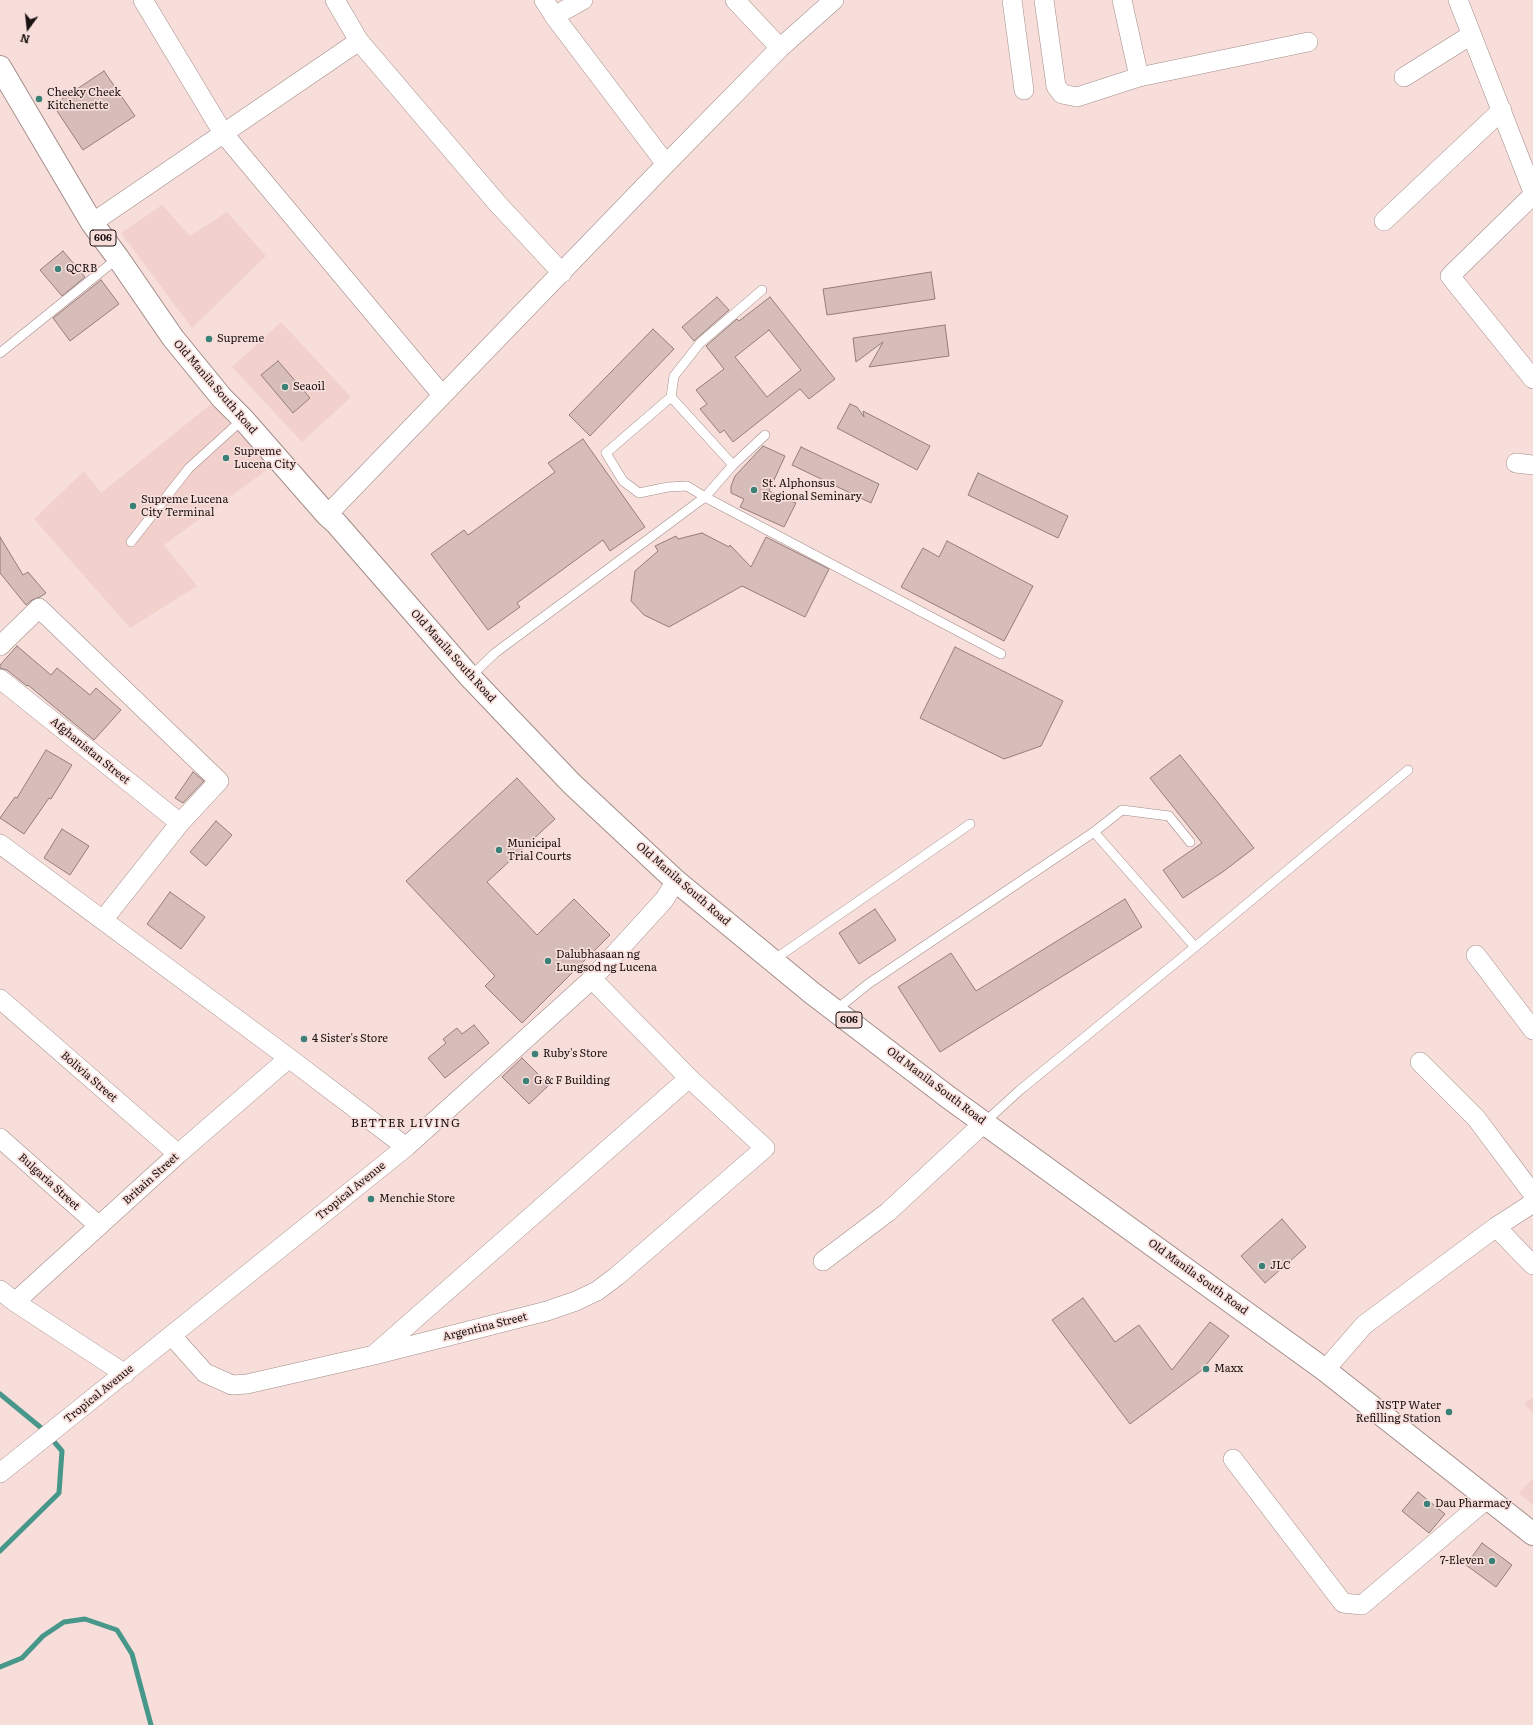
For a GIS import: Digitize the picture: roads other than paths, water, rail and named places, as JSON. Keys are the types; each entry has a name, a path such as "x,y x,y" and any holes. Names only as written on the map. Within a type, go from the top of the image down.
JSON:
{"main road":[{"name":"Old Manila South Road","path":"0,67 92,223 173,338 222,398 243,419 327,515 336,523 470,677 572,784 676,880 772,961 948,1097 985,1122 1325,1370 1533,1534"}],"street":[{"path":"143,0 223,133 442,394"},
{"path":"335,0 359,41 497,203 562,272"},
{"path":"544,0 554,16 666,164"},
{"path":"554,16 583,0"},
{"path":"735,0 780,48"},
{"path":"327,515 442,394 780,48 834,0"},
{"path":"1012,0 1024,90"},
{"path":"1044,0 1056,86 1062,94 1077,97 1139,77 1308,42"},
{"path":"1122,0 1139,77"},
{"path":"1458,0 1533,193 1450,276 1533,378"},
{"path":"1404,77 1471,35"},
{"path":"92,223 359,41"},
{"path":"1384,221 1502,110"},
{"path":"0,646 39,608 218,780 180,823 103,920"},
{"name":"Afghanistan Street","path":"0,678 180,823"},
{"path":"0,844 289,1058 406,1147"},
{"name":"Tropical Avenue","path":"0,1474 406,1147 592,979 664,900 676,880"},
{"path":"1476,955 1533,1030"},
{"path":"374,1356 688,1078 592,979"},
{"name":"Bolivia Street","path":"0,999 178,1154"},
{"name":"Britain Street","path":"15,1302 178,1154 289,1058"},
{"path":"1420,1062 1476,1118 1533,1194"},
{"name":"Argentina Street","path":"172,1336 205,1374 232,1385 247,1384 374,1356 547,1311 576,1302 597,1291 617,1276 765,1148 688,1078"},
{"path":"823,1261 888,1212 985,1122"},
{"name":"Bulgaria Street","path":"0,1138 98,1226"},
{"path":"1325,1370 1364,1325 1496,1227 1533,1203"},
{"path":"1496,1227 1533,1265"},
{"path":"0,1290 15,1302 125,1374"},
{"path":"1233,1459 1343,1603 1362,1605 1488,1498"}],"lane":[{"path":"0,353 118,258"},
{"path":"762,290 700,343 674,376 671,397 606,453 623,481 639,493 668,486 687,486 705,497 1001,654"},
{"path":"671,397 733,466"},
{"path":"131,542 189,468 243,419"},
{"path":"470,677 495,653 705,497 733,466 765,435"},
{"path":"985,1122 1020,1090 1196,947 1408,770"},
{"path":"836,1010 868,984 1094,832 1122,810 1169,816 1190,842"},
{"path":"772,961 970,824"},
{"path":"1094,832 1196,947"}],"waterway":[{"path":"0,1394 45,1431"},
{"path":"0,1551 59,1493 62,1451 50,1437"},
{"path":"0,1667 22,1658 43,1636 64,1622 85,1619 117,1630 132,1654 151,1725"}],"place":[{"name":"Cheeky Cheek Kitchenette","path":"39,99"},
{"name":"QCRB","path":"58,269"},
{"name":"Supreme","path":"209,339"},
{"name":"Seaoil","path":"285,387"},
{"name":"Supreme Lucena City","path":"226,458"},
{"name":"St. Alphonsus Regional Seminary","path":"754,490"},
{"name":"Supreme Lucena City Terminal","path":"133,506"},
{"name":"Municipal Trial Courts","path":"499,850"},
{"name":"Dalubhasaan ng Lungsod ng Lucena","path":"548,961"},
{"name":"4 Sister's Store","path":"304,1039"},
{"name":"Ruby's Store","path":"535,1054"},
{"name":"G & F Building","path":"526,1081"},
{"name":"Menchie Store","path":"371,1199"},
{"name":"JLC","path":"1262,1266"},
{"name":"Maxx","path":"1206,1369"},
{"name":"NSTP Water Refilling Station","path":"1449,1412"},
{"name":"Dau Pharmacy","path":"1427,1504"},
{"name":"7-Eleven","path":"1492,1561"}],"district":[{"name":"BETTER LIVING","path":"406,1123"}]}
